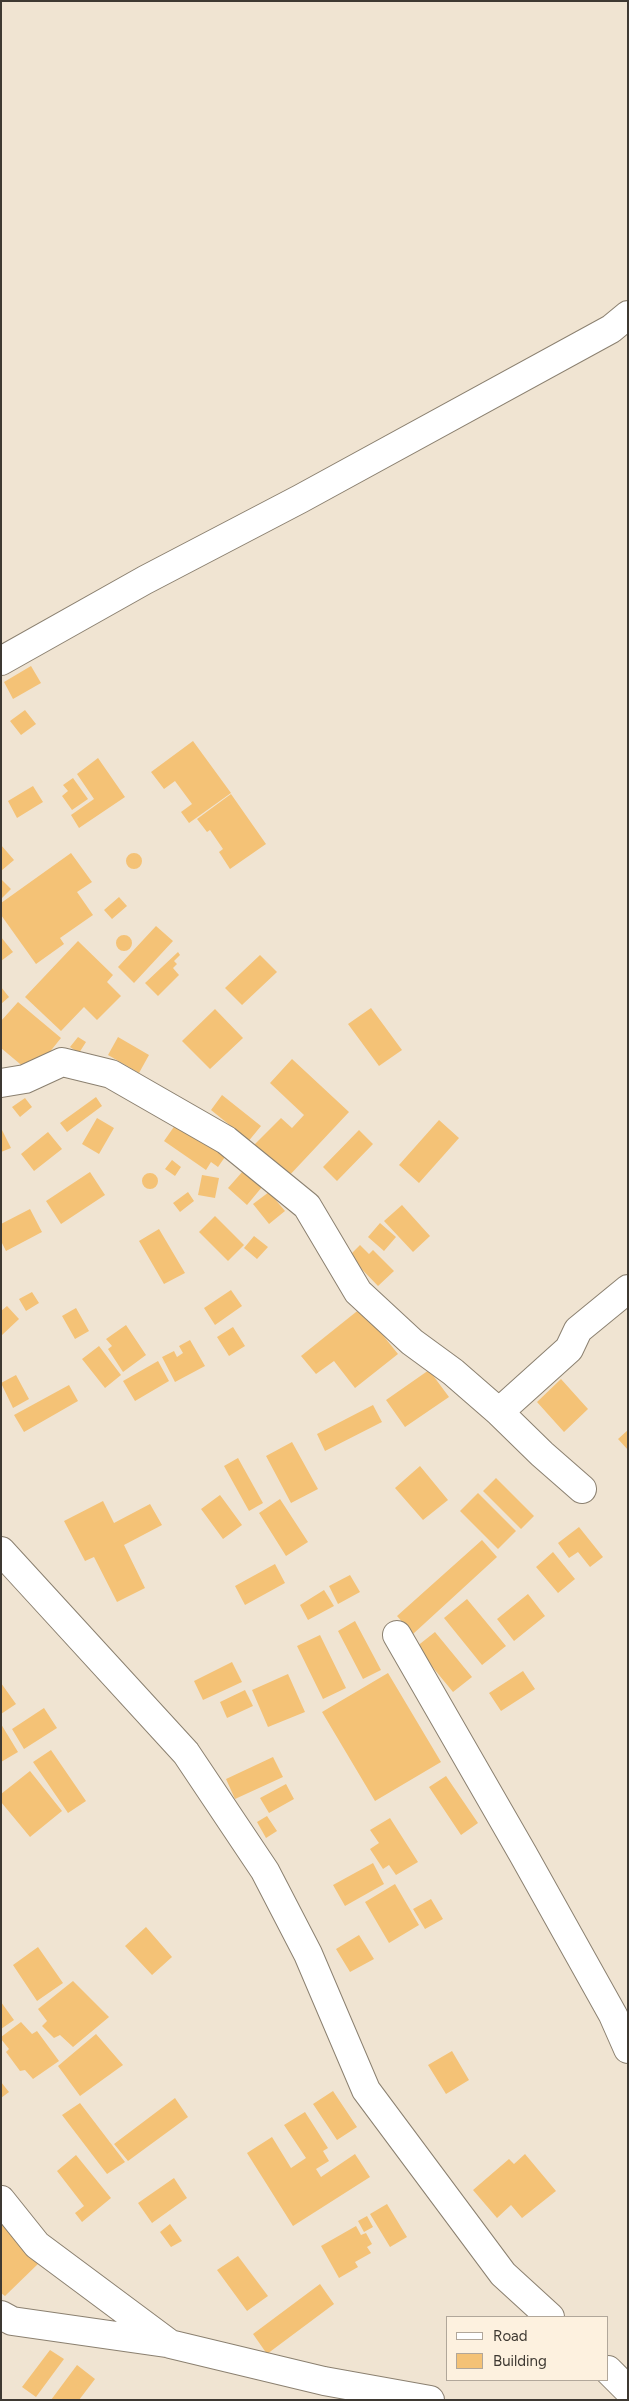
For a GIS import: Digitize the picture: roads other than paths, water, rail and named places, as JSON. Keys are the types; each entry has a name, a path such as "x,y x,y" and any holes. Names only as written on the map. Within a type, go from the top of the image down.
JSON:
{"street":[{"path":"1,661 144,580 300,499 622,326"},
{"path":"1,1083 25,1079 62,1062 111,1074 226,1140 307,1206 358,1292 412,1342 453,1372 499,1412 542,1454 582,1489"},
{"path":"499,1412 569,1349 578,1330 628,1289"},
{"path":"1,1551 186,1753 265,1871 308,1954 366,2090 503,2274 549,2316"},
{"path":"397,1635 533,1871 613,2015 628,2049"},
{"path":"1,2200 37,2245 170,2344"},
{"path":"1,2315 12,2320 170,2344 324,2380 430,2400"},
{"path":"609,2371 628,2390"}]}
